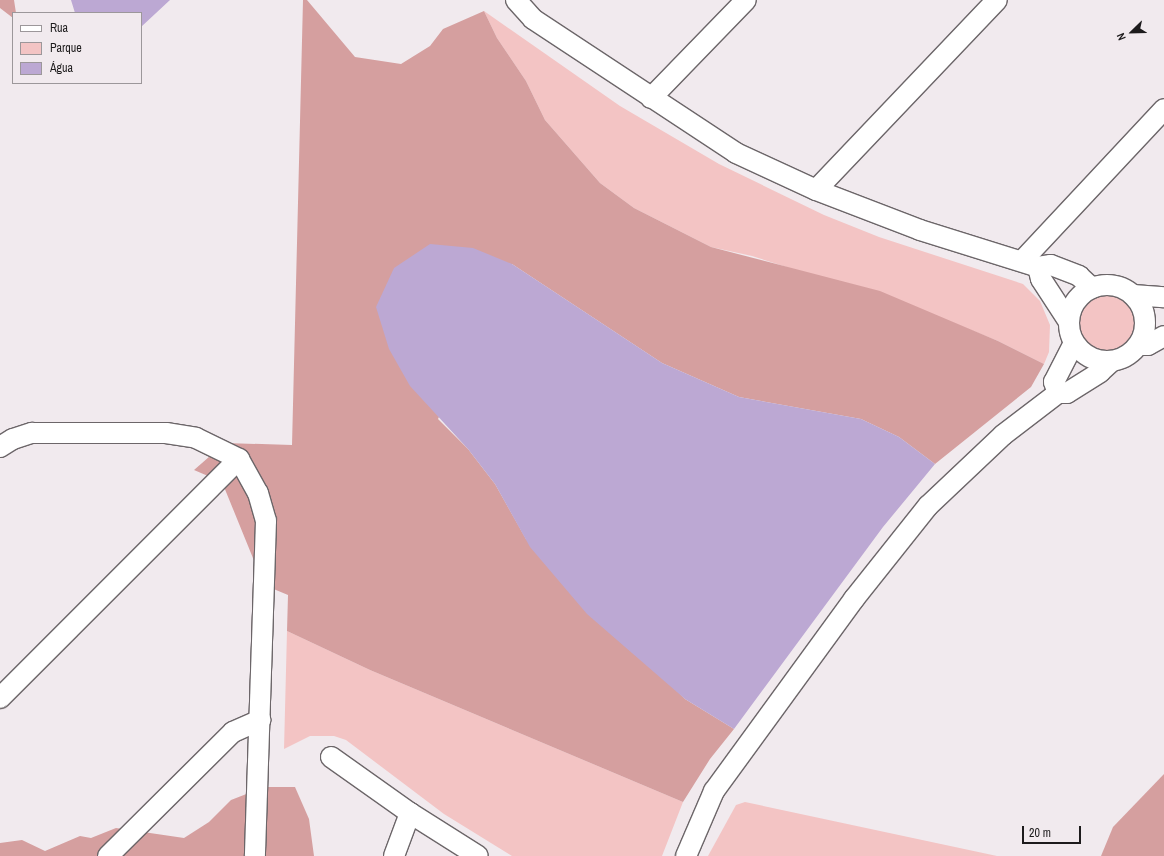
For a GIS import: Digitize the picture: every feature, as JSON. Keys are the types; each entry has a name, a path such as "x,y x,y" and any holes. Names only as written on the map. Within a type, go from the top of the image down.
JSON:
{"street":[{"path":"516,0 533,18 651,98 736,153 816,190 920,230 1030,264 1051,265 1080,276 1092,288"},
{"path":"651,98 746,0"},
{"path":"816,190 997,0"},
{"path":"1030,264 1164,109"},
{"path":"1030,264 1069,322 1074,343 1090,358 1112,361"},
{"path":"1069,322 1076,301 1092,288 1114,285 1133,295 1164,297"},
{"path":"686,856 714,791 854,598 928,506 1003,435 1058,393 1067,393 1100,372 1112,361 1132,353 1139,345 1144,335 1144,314 1133,295"},
{"path":"1139,345 1148,345 1164,336"},
{"path":"1058,393 1054,382 1074,343"},
{"path":"0,447 13,439 32,433 166,433 196,438 239,459 258,493 266,521 255,856"},
{"path":"0,698 239,459"},
{"path":"108,856 233,732 260,720"},
{"path":"331,758 410,813 478,856"},
{"path":"394,856 410,813"}],"green space":[{"path":"484,11 620,106 719,164 824,215 879,237 1023,284 1040,301 1050,325 1049,352 1044,364 998,341 919,309 752,256 711,247 634,208 600,183 545,120 526,81 497,38"},
{"path":"1107,295 1122,300 1130,308 1135,323 1130,338 1122,346 1107,351 1092,346 1084,338 1079,323 1084,308 1092,300"},
{"path":"287,631 370,670 683,802 662,856 512,856 444,814 346,740 334,736 310,736 284,749"},
{"path":"745,802 997,856 708,856 736,805"}],"shaded area":[{"path":"0,0 14,0 16,12 12,12 12,17 0,8"},
{"path":"303,0 307,0 355,57 401,64 430,46 443,29 484,11 497,38 526,81 545,120 600,183 634,208 711,247 880,291 998,341 1044,364 1031,387 935,464 899,437 861,419 739,397 662,363 512,264 438,419 468,449 495,484 526,539 685,699 734,729 710,759 683,802 370,670 287,631 288,595 264,585 222,482 194,470 225,443 292,445"},
{"path":"1164,774 1164,856 1101,856 1113,827"},
{"path":"264,787 295,787 309,819 314,856 0,856 0,843 22,840 45,851 80,836 91,838 116,828 184,838 209,822 231,800"}],"water":[{"path":"71,0 170,0 142,26 142,12 75,12"},
{"path":"430,244 473,248 512,264 662,363 739,397 861,419 899,437 935,464 883,527 734,729 685,699 587,614 530,547 495,484 468,449 410,386 389,349 376,307 394,268"}]}
